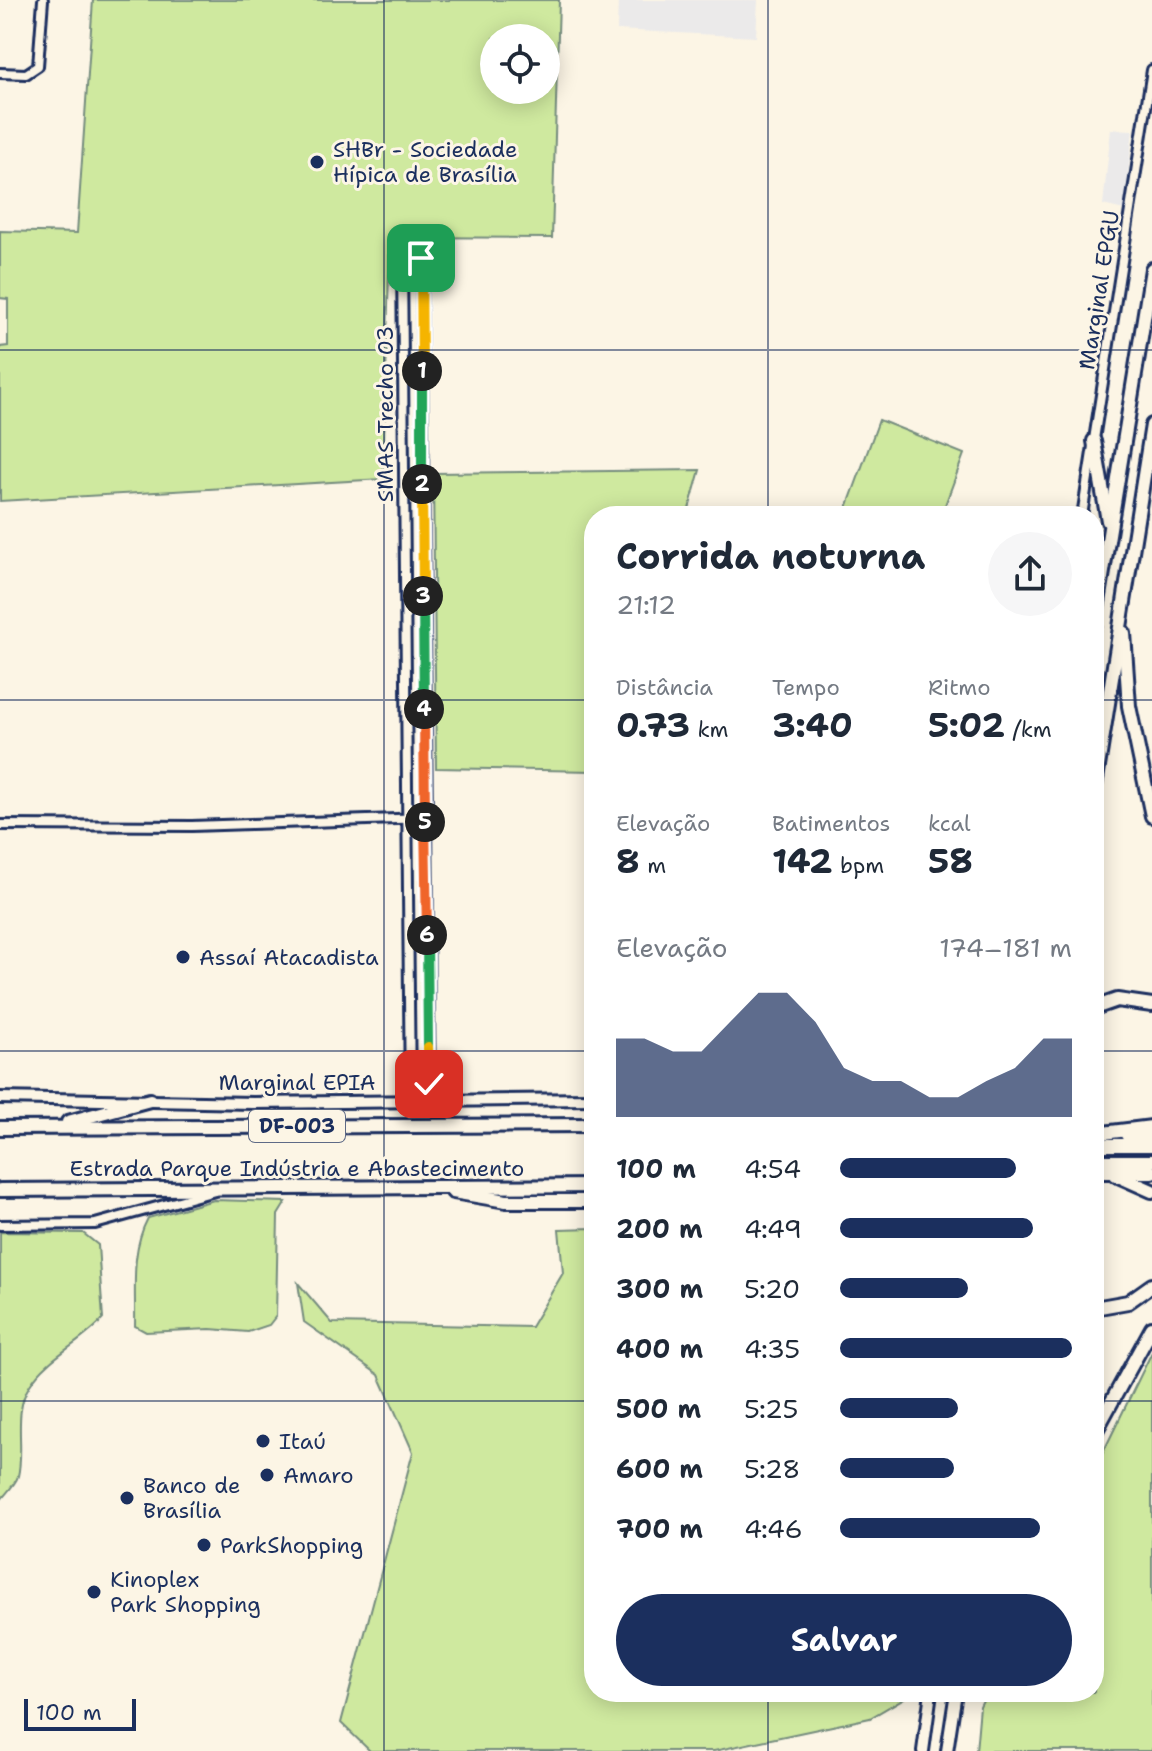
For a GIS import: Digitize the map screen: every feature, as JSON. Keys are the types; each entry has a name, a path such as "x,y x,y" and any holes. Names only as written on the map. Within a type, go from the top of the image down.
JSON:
{"highway":[{"path":"1104,567 1152,269"},
{"path":"1104,726 1152,425"},
{"path":"1094,441 1110,531"},
{"path":"1122,606 1129,706 1152,816"},
{"path":"1104,1005 1117,1000 1152,1005"},
{"path":"50,1127 150,1100"},
{"name":"Estrada Parque Indústria e Abastecimento","path":"0,1128 584,1125"},
{"path":"1104,1132 1152,1127"},
{"path":"1104,1145 1152,1145"},
{"path":"1104,1168 1152,1161"},
{"path":"1104,1169 1152,1172"},
{"path":"1104,1172 1152,1191"},
{"name":"Estrada Parque Indústria e Abastecimento","path":"0,1190 584,1186"},
{"path":"434,1187 506,1201 584,1201"},
{"path":"1104,1306 1128,1302 1152,1285"},
{"path":"1104,1416 1152,1328"}],"main road":[{"name":"Marginal EPIA","path":"0,1098 584,1099"},
{"path":"1104,1133 1152,1135"},
{"path":"923,1751 930,1702"},
{"path":"947,1751 954,1702"}],"street":[{"path":"0,73 26,74 38,66 43,0"},
{"name":"Marginal EPGU","path":"1084,506 1152,70"},
{"name":"SMAS Trecho 03","path":"410,1101 402,259 408,252 415,252 421,258 423,672 430,1100"},
{"path":"405,666 423,672"},
{"path":"405,677 423,672"},
{"path":"0,825 192,826 425,818"},
{"path":"409,1065 428,1064"},
{"path":"0,1225 95,1224 139,1215 222,1189"}],"shaded area":[{"path":"618,0 758,0 756,37 617,30"},
{"path":"1111,129 1133,130 1124,210 1103,205"}],"green space":[{"path":"93,0 559,0 558,24 480,24 480,104 556,104 552,238 390,237 383,479 0,501 0,347 8,346 8,299 0,298 0,231 77,233"},
{"path":"879,420 964,454 945,506 848,506"},
{"path":"700,470 690,506 584,506 584,771 436,768 433,473"},
{"path":"214,1200 286,1202 278,1215 276,1316 269,1325 248,1332 210,1329 146,1332 135,1326 136,1257 148,1218"},
{"path":"584,1228 584,1702 897,1702 870,1718 714,1751 370,1751 341,1723 413,1452 379,1375 304,1322 298,1283 332,1323 531,1327 563,1273 559,1229"},
{"path":"0,1232 83,1233 98,1245 103,1319 46,1366 30,1385 20,1418 18,1476 0,1501"},
{"path":"1152,1352 1152,1751 976,1751 982,1702 1104,1702 1104,1450"}],"place":[{"name":"SHBr - Sociedade Hípica de Brasília","path":"317,162"},
{"name":"Assaí Atacadista","path":"183,957"},
{"name":"Itaú","path":"263,1441"},
{"name":"Amaro","path":"267,1475"},
{"name":"Banco de Brasília","path":"127,1498"},
{"name":"ParkShopping","path":"204,1545"},
{"name":"Kinoplex Park Shopping","path":"94,1592"}],"route":[{"path":"421,258 429,1084"}]}
